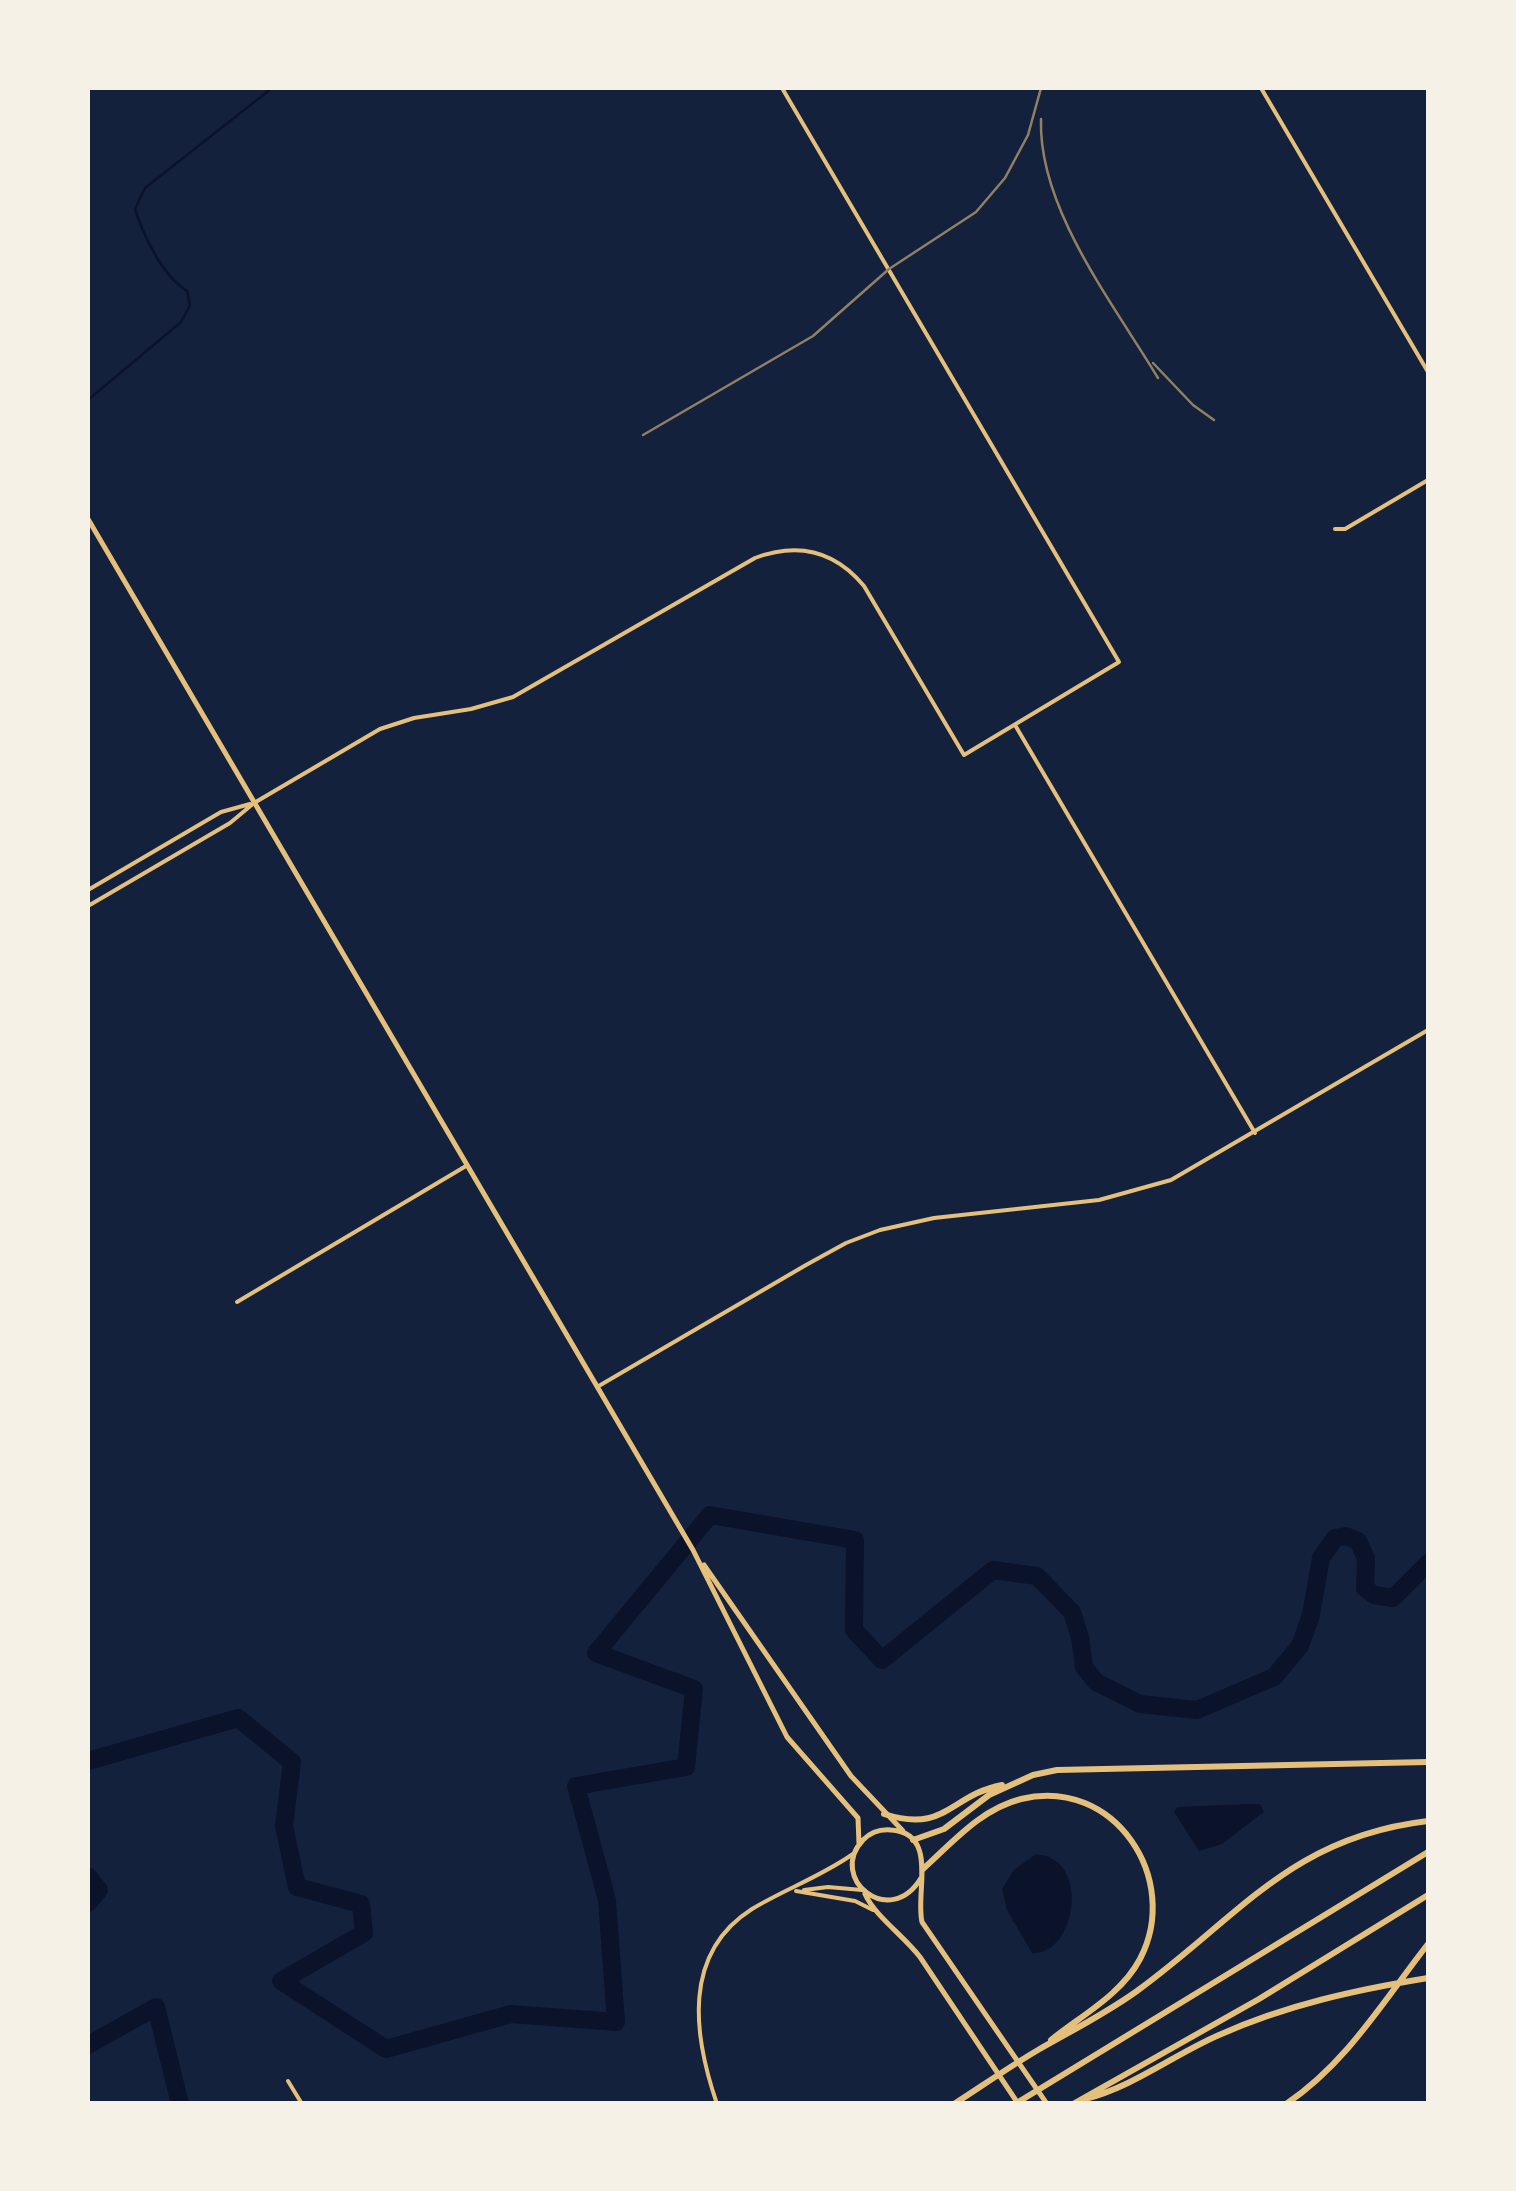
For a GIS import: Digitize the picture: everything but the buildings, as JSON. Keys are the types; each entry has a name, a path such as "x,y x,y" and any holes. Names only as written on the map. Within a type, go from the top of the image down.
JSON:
{"highway":[{"path":"884,1814 903,1820 930,1820 986,1788 1082,1767 1428,1762"},
{"path":"911,1838 944,1829 988,1795 1014,1783"},
{"path":"923,1869 986,1814 1039,1796 1082,1802 1105,1813 1124,1828 1136,1845 1147,1865 1154,1900 1149,1938 1139,1961 1112,1994 1038,2050"},
{"path":"954,2104 1134,1993 1297,1864 1352,1837 1428,1821"},
{"path":"1016,2104 1428,1852"},
{"path":"1074,2103 1260,1999 1428,1895"},
{"path":"1286,2104 1318,2080 1348,2049 1428,1944"},
{"path":"1074,2103 1114,2090 1288,2007 1428,1978"}],"main road":[{"path":"88,519 693,1550 787,1737 858,1818 859,1844"},
{"path":"693,1550 745,1620 818,1731 884,1814 911,1838 923,1858 919,1910 922,1922 1046,2104"},
{"path":"911,1838 889,1830 878,1831 859,1844 854,1853 853,1872 870,1904 920,1957 1016,2104"},
{"path":"863,1890 884,1900 896,1900 915,1888 921,1878"}],"street":[{"path":"88,906 380,729 513,697 755,558 776,550 800,548 827,554 850,569 864,586 964,755 1118,662 782,88"},
{"path":"1261,88 1428,372"},
{"path":"1335,529 1345,529 1428,480"},
{"path":"1014,725 1254,1133"},
{"path":"88,890 221,812 254,803"},
{"path":"596,1388 846,1243 880,1230 934,1218 1124,1196 1193,1170 1428,1030"},
{"path":"238,1302 466,1166"},
{"path":"717,2104 698,2034 698,2005 707,1968 721,1941 739,1920 762,1904 793,1891 854,1853"},
{"path":"793,1891 828,1887 863,1890"},
{"path":"793,1891 855,1901 879,1913"},
{"path":"288,2081 302,2104"}],"water":[{"path":"1260,1804 1264,1812 1222,1844 1199,1851 1174,1812 1177,1807"},
{"path":"1036,1854 1054,1860 1065,1872 1072,1906 1059,1939 1047,1950 1032,1953 1007,1910 1002,1889 1014,1870"}],"waterway":[{"path":"88,400 181,322 190,305 187,291 162,265 139,220 135,209 145,188 272,88"},
{"path":"88,1761 238,1718 292,1762 284,1826 297,1887 361,1904 364,1933 281,1981 386,2049 511,2014 616,2022 607,1900 576,1786 686,1767 694,1689 596,1653 710,1515 855,1540 854,1630 882,1660 993,1570 1037,1576 1072,1612 1084,1667 1096,1682 1140,1704 1197,1710 1274,1677 1300,1646 1311,1615 1321,1558 1335,1538 1346,1536 1358,1541 1366,1558 1365,1588 1374,1595 1393,1598 1428,1563"},
{"path":"88,1876 99,1890 88,1903"},
{"path":"88,2045 156,2007 180,2104"}],"railway":[{"path":"643,435 813,336 889,269 976,212 1005,178 1028,135 1041,88"},
{"path":"1041,119 1043,153 1065,220 1100,287 1158,378"},
{"path":"1153,363 1193,405 1214,420"}]}
